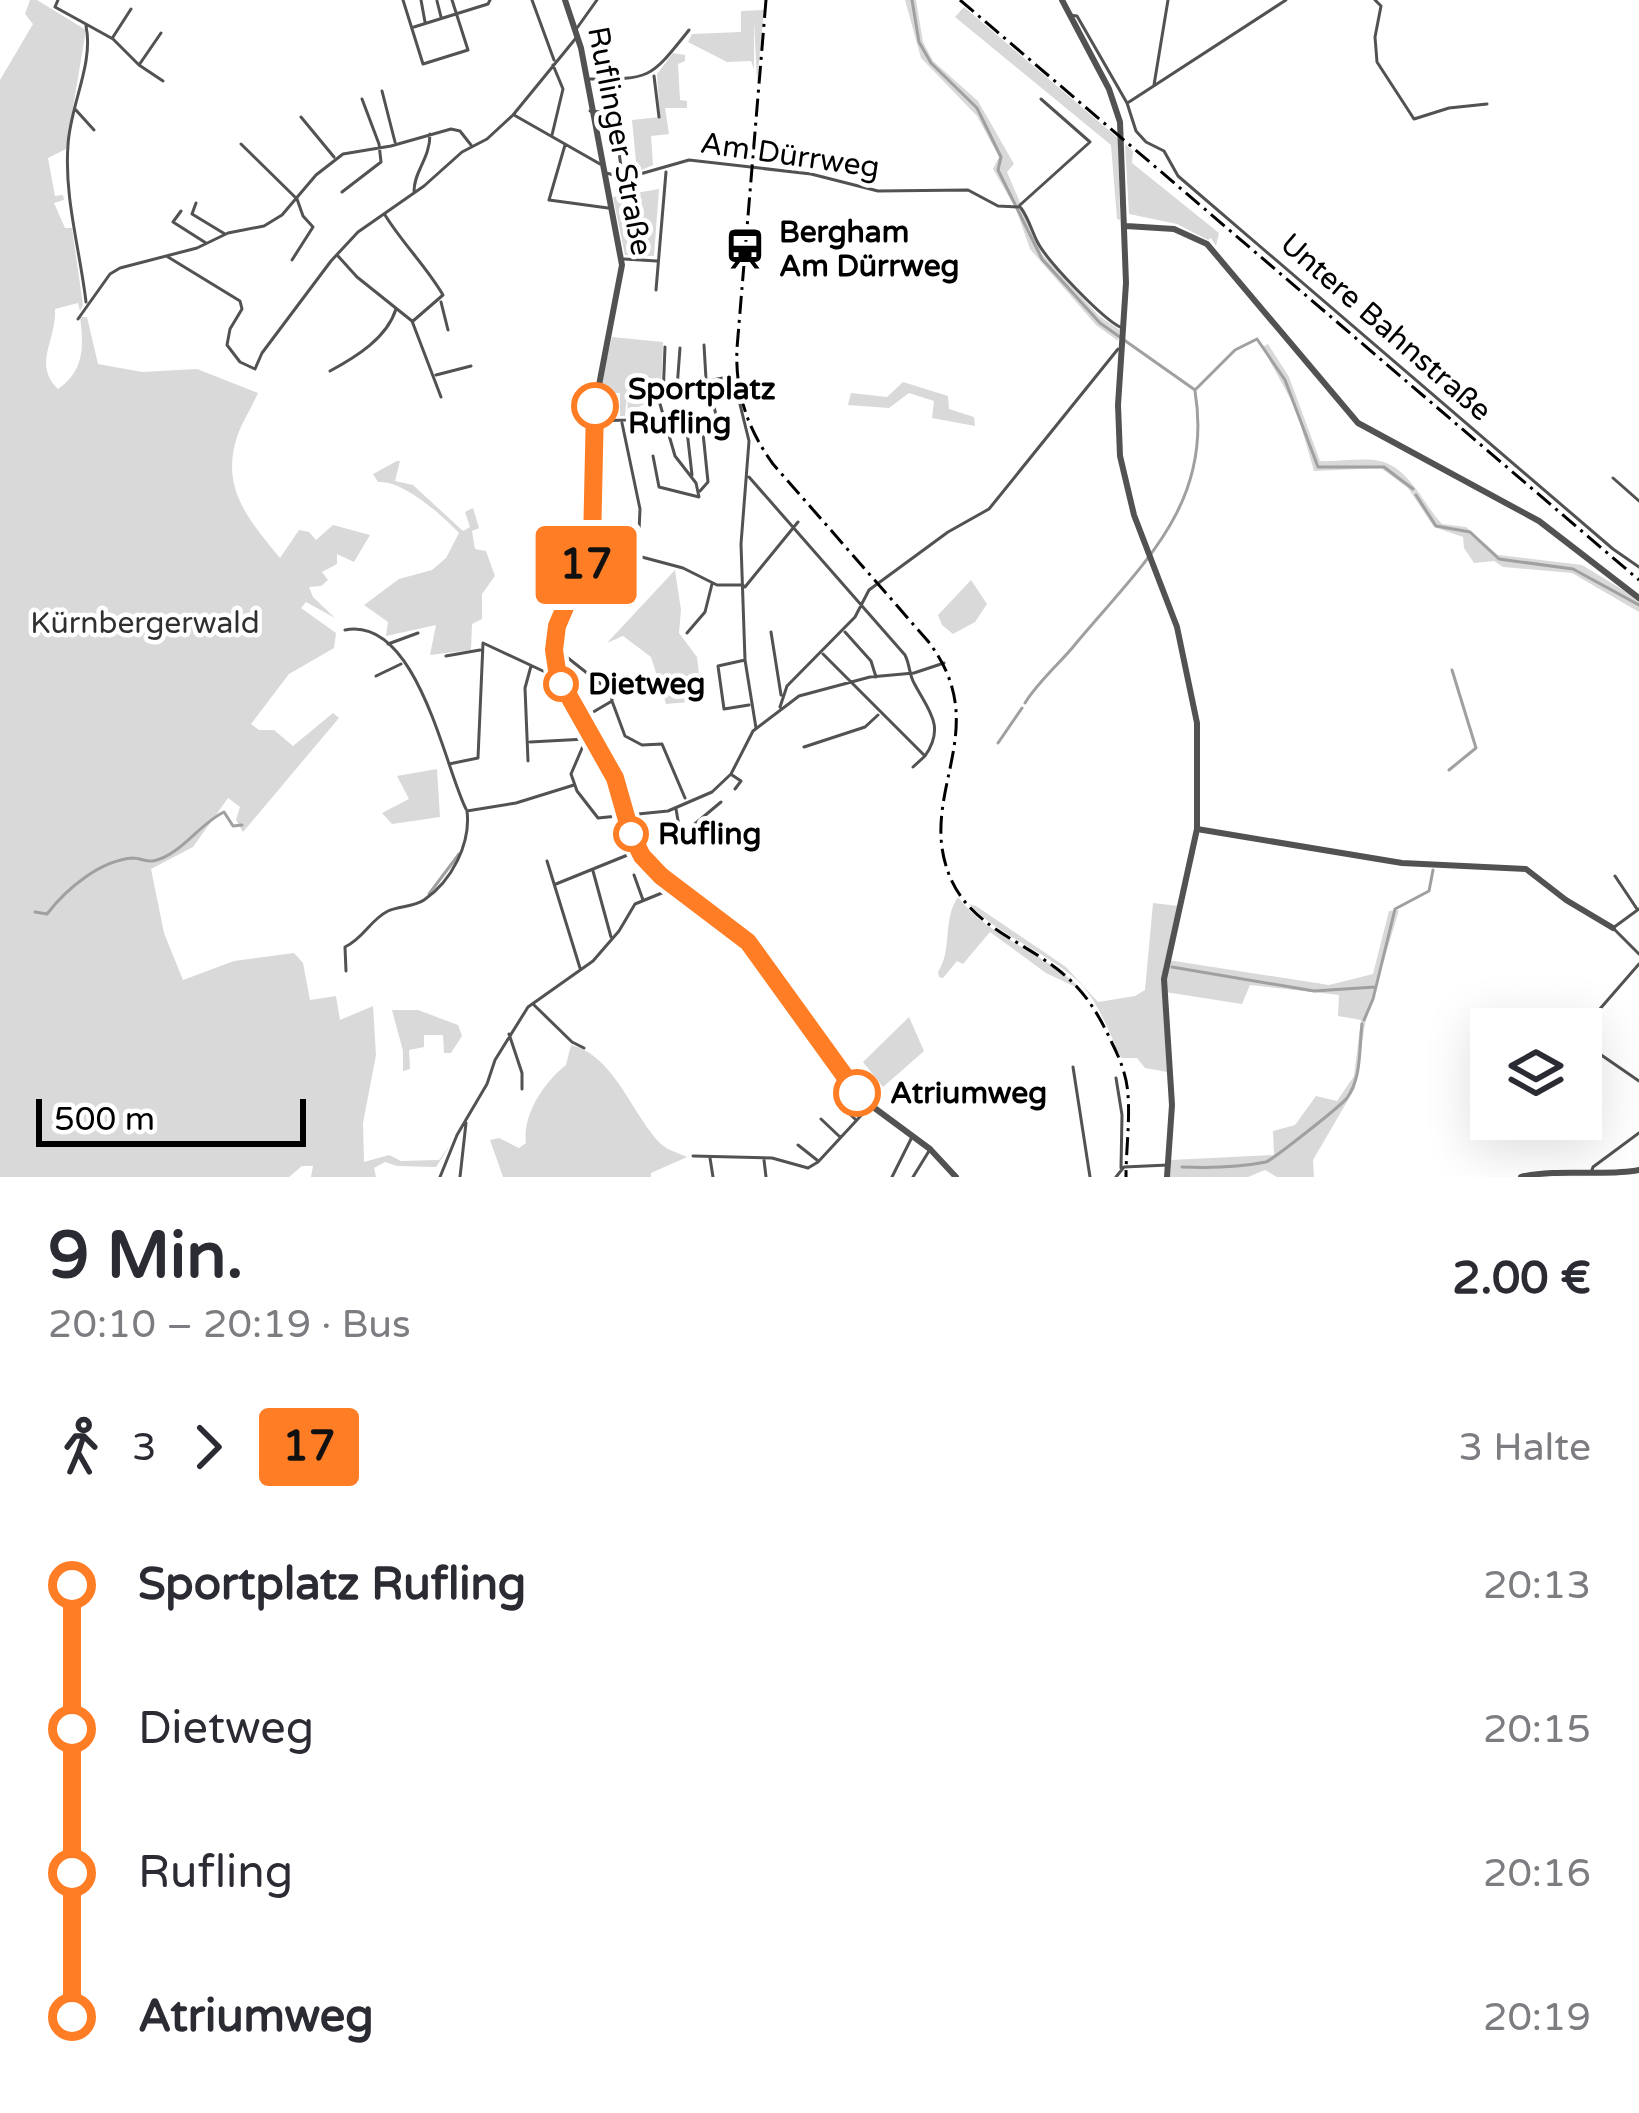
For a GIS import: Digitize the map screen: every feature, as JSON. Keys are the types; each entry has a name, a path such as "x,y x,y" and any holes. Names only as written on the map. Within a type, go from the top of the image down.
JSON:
{"street":[{"path":"58,0 55,7 112,39 163,80"},
{"path":"404,0 423,64 466,51 452,0"},
{"path":"421,0 426,23"},
{"path":"412,27 498,0"},
{"path":"532,0 563,89 551,136"},
{"name":"Ruflinger Straße","path":"556,670 557,626 592,544 594,420 622,259 576,33 565,0"},
{"path":"168,257 240,301 242,311 227,345 240,362 255,369 337,254 358,232 513,115 597,0"},
{"path":"1060,0 1116,106 1121,132 1126,226 1119,445 1131,505 1177,626 1194,701 1199,757 1197,829 1165,971 1172,1105 1167,1177"},
{"path":"1154,86 1168,0"},
{"path":"1127,103 1286,0"},
{"path":"1375,0 1381,6 1375,37 1377,62 1414,119 1448,108 1486,104"},
{"path":"437,1 442,18"},
{"path":"536,10 547,5"},
{"path":"112,39 131,9"},
{"name":"Untere Bahnstraße","path":"1069,15 1077,16 1127,103 1138,134 1164,151 1176,174 1612,549 1639,567"},
{"path":"86,26 86,59 73,106 68,179 87,305"},
{"path":"586,79 654,74 689,30"},
{"path":"139,65 160,33"},
{"path":"654,74 658,117"},
{"path":"382,91 396,145"},
{"path":"342,193 380,164 380,148 362,99"},
{"path":"1041,99 1090,142 1017,207 1044,252 1089,297 1102,317 1124,328"},
{"path":"73,106 94,130"},
{"path":"590,111 614,112 622,177"},
{"name":"Am Dürrweg","path":"513,115 622,177 689,160 811,174 878,191 968,190 998,206 1017,207"},
{"path":"301,117 335,159"},
{"path":"78,319 110,274 225,234 264,226 335,159 454,129 472,147"},
{"path":"415,193 415,180 429,154 430,134"},
{"path":"242,144 296,200 313,227 292,260"},
{"path":"565,145 549,200 612,208"},
{"path":"656,290 665,172"},
{"path":"196,203 192,214 225,234"},
{"path":"181,211 173,223 207,244"},
{"path":"384,213 443,295 412,321"},
{"path":"1126,226 1166,227 1207,244 1364,428 1539,521 1639,598"},
{"path":"337,254 357,278 412,321 441,398"},
{"path":"622,259 658,261"},
{"path":"440,300 448,330"},
{"path":"330,371 391,325 396,309"},
{"path":"780,707 790,682 843,631 869,590 948,532 989,509 1123,343"},
{"path":"704,345 720,432"},
{"path":"665,347 661,401 678,462 699,494"},
{"path":"679,390 680,348"},
{"path":"434,376 471,366"},
{"path":"594,420 622,421 679,390 733,376 749,438 741,536 745,660 756,728"},
{"path":"622,421 640,509 638,554"},
{"path":"669,435 687,431 691,477"},
{"path":"699,494 708,482 703,433"},
{"path":"653,456 659,488 699,494"},
{"path":"747,476 796,525 904,656 935,720 932,743 913,767"},
{"path":"1612,478 1639,501"},
{"path":"592,544 692,571 713,583 749,586 796,525"},
{"path":"687,633 705,612 713,583"},
{"path":"345,630 364,631 386,645 421,685 470,830 454,864 426,898 386,913 371,923 361,940 345,946 346,971"},
{"path":"843,631 874,666 876,676"},
{"path":"771,632 782,696"},
{"path":"386,645 418,633"},
{"path":"449,764 478,758 483,643 543,671 556,670 588,737 620,788 638,850 656,872 748,942 869,1106 930,1149 956,1177"},
{"path":"446,656 482,650"},
{"path":"822,653 925,756"},
{"path":"568,658 611,692 625,736 642,745 662,744 686,800"},
{"path":"745,660 718,666 724,709 751,705"},
{"path":"588,737 571,772 574,785 599,820 675,808 714,791 731,774 756,728 804,694 876,676 911,674 944,663"},
{"path":"376,676 403,664"},
{"path":"528,761 524,688 532,664"},
{"path":"582,719 611,700"},
{"path":"804,747 866,727 879,714"},
{"path":"528,742 588,737"},
{"path":"731,774 741,781 735,789"},
{"path":"467,811 574,785"},
{"path":"675,808 683,834 721,802"},
{"path":"1197,829 1402,863 1526,869 1613,928 1639,954"},
{"path":"554,885 638,850"},
{"path":"547,861 581,970"},
{"path":"592,868 613,939"},
{"path":"634,875 643,900"},
{"path":"1613,928 1638,909 1615,876"},
{"path":"440,1177 509,1034 531,1003 581,970 613,939 632,907 675,886"},
{"path":"1601,1008 1639,964"},
{"path":"531,1003 584,1048"},
{"path":"509,1034 522,1073 522,1089"},
{"path":"1602,1055 1639,1081"},
{"path":"1073,1067 1090,1177"},
{"path":"1116,1078 1122,1120 1121,1168 1116,1177"},
{"path":"837,1102 856,1120"},
{"path":"693,1156 764,1158 804,1168 818,1162 869,1106"},
{"path":"821,1119 841,1138"},
{"path":"460,1177 466,1121"},
{"path":"1591,1173 1639,1133"},
{"path":"892,1177 912,1137"},
{"path":"798,1144 818,1162"},
{"path":"913,1177 930,1149"},
{"path":"710,1156 713,1177"},
{"path":"764,1158 766,1177"},
{"path":"1147,1174 1148,1165"},
{"path":"1121,1168 1168,1165"},
{"path":"1521,1177 1620,1175 1639,1169"}],"green space":[{"name":"Kürnbergerwald","path":"30,0 86,30 66,149 48,158 55,196 63,195 64,200 54,203 65,228 72,228 83,305 80,311 78,303 55,309 46,361 50,380 58,389 73,375 82,349 80,317 87,317 98,364 142,372 197,369 258,393 237,437 232,473 241,503 280,558 299,530 316,540 333,525 370,535 354,562 337,554 337,564 322,572 328,580 309,587 335,618 306,602 301,608 336,633 334,648 289,674 251,724 259,730 274,730 293,746 333,713 339,718 243,832 236,820 240,807 228,798 193,847 151,869 164,933 183,980 234,961 294,953 303,963 310,1000 336,996 340,1020 373,1006 376,1055 363,1123 364,1162 389,1155 401,1161 439,1160 451,1144 436,1167 385,1162 374,1168 376,1177 311,1177 313,1166 302,1166 289,1177 0,1177 0,80 33,24 25,14"},
{"path":"905,0 916,0 923,42 933,61 978,101 1014,164 1007,172 1042,254 1099,316 1120,330 1118,341 1096,325 1030,249 1016,209 993,169 999,157 977,116 921,58"},
{"path":"964,7 1118,138 1120,220 1111,145 955,17"},
{"path":"764,10 757,82 754,21 754,69 751,61 727,62 688,42 692,34 741,32 741,11"},
{"path":"673,53 685,55 685,61 678,64 680,100 687,101 687,108 665,108 669,134 651,136 653,165 637,172 632,120 660,117 657,74"},
{"path":"1125,144 1133,151 1132,163 1219,233 1216,246 1211,238 1177,224 1129,214"},
{"path":"659,189 654,256 625,255 613,197"},
{"path":"612,337 663,342 661,391 631,415 627,394 625,416 620,416 620,393 599,393"},
{"path":"1268,344 1289,377 1320,461 1366,459 1390,465 1408,479 1442,524 1466,527 1498,555 1582,565 1633,596 1639,601 1639,612 1572,573 1503,567 1494,561 1474,563 1463,537 1434,527 1408,488 1381,468 1314,471 1296,409 1262,347"},
{"path":"903,382 948,396 949,409 974,417 975,426 932,418 934,401 909,393 889,408 848,405 851,393 887,397"},
{"path":"397,461 395,481 413,485 463,531 470,527 465,512 473,508 479,528 472,531 475,549 486,551 495,576 482,594 482,619 472,624 471,650 430,655 436,625 386,636 388,622 364,605 399,579 432,570 446,558 459,533 410,493 378,482 373,474"},
{"path":"675,570 679,633 697,657 702,701 666,704 651,657 623,636 607,643"},
{"path":"971,580 987,604 975,622 953,634 938,615"},
{"path":"437,769 440,817 392,824 382,813 409,799 397,776"},
{"path":"958,897 986,924 1052,965 1082,990 1046,973 990,932 963,964 957,961 939,977 950,915"},
{"path":"1153,903 1178,906 1163,969 1167,1072 1145,1068 1137,1058 1121,1058 1098,1008 1079,982 969,904 1066,967 1098,1002 1145,990"},
{"path":"1399,910 1365,1024 1355,1088 1313,1160 1314,1177 1277,1177 1265,1170 1248,1177 1170,1177 1171,1160 1274,1155 1273,1131 1295,1125 1316,1096 1337,1101 1354,1076 1361,1020 1338,1016 1339,995 1250,985 1242,1004 1165,992 1168,960 1329,985 1373,974 1389,911"},
{"path":"392,1010 418,1010 458,1025 462,1036 451,1053 444,1053 443,1035 424,1035 424,1047 409,1050 410,1069 403,1071"},
{"path":"909,1017 924,1051 883,1087 863,1062"},
{"path":"571,1045 600,1061 661,1144 687,1157 651,1177 503,1177 490,1140 499,1138 519,1148 526,1143 531,1110 566,1065"}],"waterway":[{"path":"912,0 919,42 931,63 977,108 1001,157 998,170 1042,259 1100,323 1195,390 1235,350 1257,339 1285,380 1318,467 1384,467 1413,489"},
{"path":"1025,703 1166,531 1193,468 1198,431 1195,391"},
{"path":"1416,495 1436,526 1470,532 1499,559 1573,569 1639,605"},
{"path":"1449,770 1476,748 1452,670"},
{"path":"998,743 1022,708"},
{"path":"35,912 47,914 75,885 109,864 163,858 224,812 233,826 242,825"},
{"path":"429,894 459,854"},
{"path":"1364,1020 1395,909 1429,891 1433,870"},
{"path":"1172,967 1314,991 1375,987"},
{"path":"1182,1167 1266,1162 1306,1132 1352,1090 1362,1024"}],"railway":[{"path":"766,0 737,348 744,409 773,464 927,640 947,672 956,732 941,817 950,877 980,917 1065,975 1094,1010 1126,1081 1126,1177"},
{"path":"960,0 1639,580"}],"bus line":[{"name":"17","path":"595,406 592,544 557,626 554,663 558,677 621,790 631,834 642,856 748,942 857,1093"}],"place":[{"name":"Bergham Am Dürrweg","path":"745,249"},
{"name":"Sportplatz Rufling","path":"595,406"},
{"name":"Dietweg","path":"561,684"},
{"name":"Rufling","path":"631,834"},
{"name":"Atriumweg","path":"857,1093"}]}
